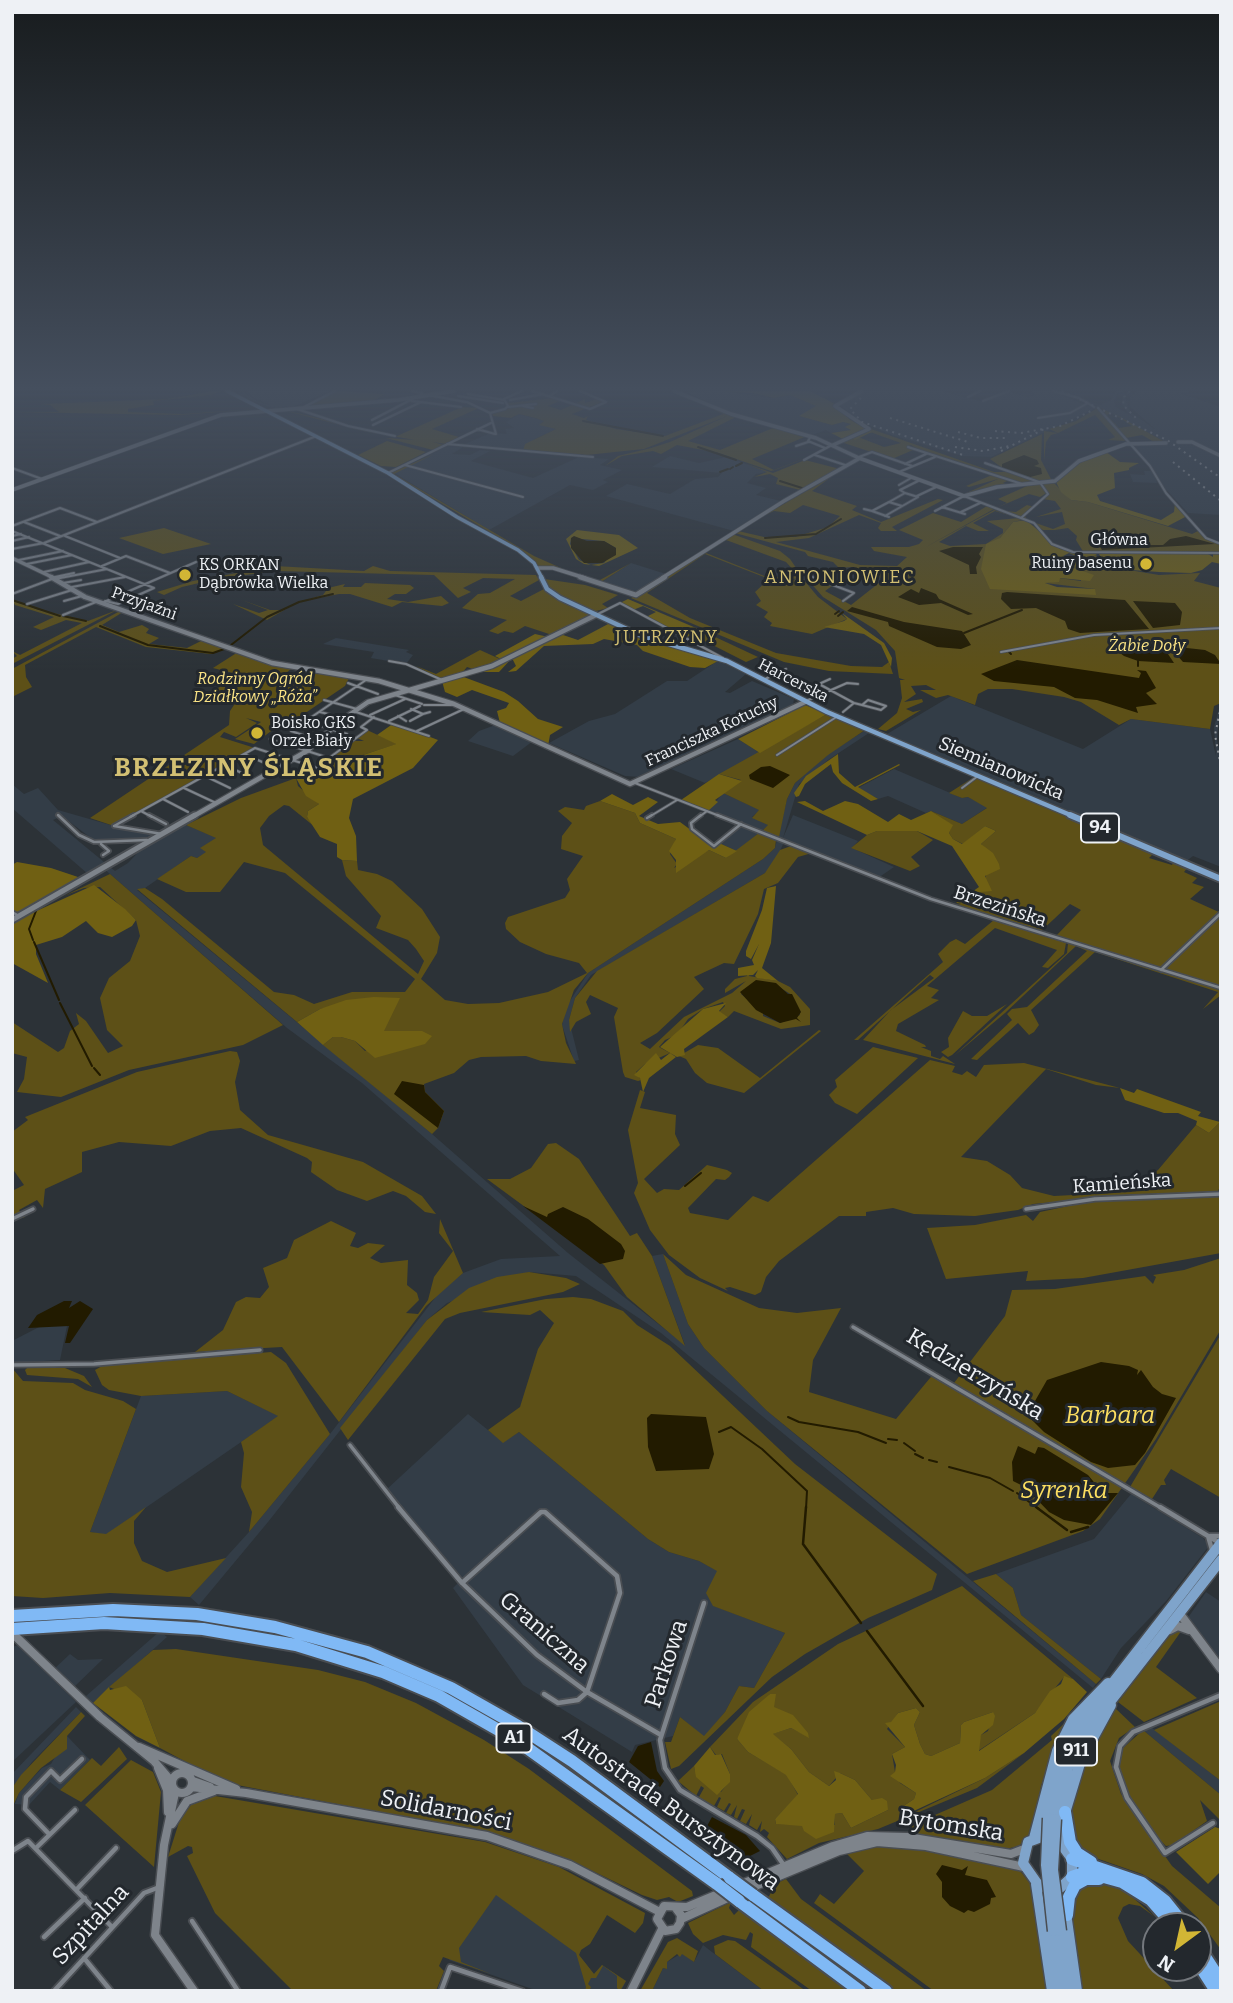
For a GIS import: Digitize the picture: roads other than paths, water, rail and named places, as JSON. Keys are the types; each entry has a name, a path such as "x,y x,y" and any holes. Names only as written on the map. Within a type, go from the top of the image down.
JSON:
{"highway":[{"name":"Autostrada Bursztynowa","path":"14,1616 80,1611 169,1612 316,1650 383,1672 439,1696 553,1764 860,1991"},
{"name":"Autostrada Bursztynowa","path":"13,1635 26,1627 104,1623 204,1622 275,1627 344,1645 414,1671 464,1694 563,1755 886,1991"},
{"path":"1056,1816 1073,1847 1100,1867"},
{"path":"1072,1859 1125,1875 1152,1890 1172,1912"},
{"path":"1068,1882 1080,1872 1094,1874 1139,1891 1163,1912"},
{"path":"1067,1915 1071,1891 1086,1879 1110,1881 1139,1891"}],"main road":[{"name":"94","path":"406,484 457,517 524,553 554,594 654,640 689,650"},
{"name":"Harcerska","path":"689,650 727,661 805,702 886,737"},
{"name":"Siemianowicka","path":"886,737 1221,879"},
{"name":"911","path":"1061,1991 1054,1870 1055,1780 1072,1740 1127,1661 1221,1544"},
{"path":"1077,1991 1067,1915 1072,1859 1064,1845 1056,1816 1080,1760 1117,1694 1221,1560"},
{"path":"1052,1991 1039,1893 1025,1868 1024,1849 1034,1838 1050,1769 1067,1730 1076,1715 1127,1661"},
{"path":"1034,1838 1049,1836 1064,1845"},
{"path":"1033,1880 1046,1888 1068,1882"},
{"name":"911","path":"1057,1931 1069,1991"}],"street":[{"path":"12,549 44,543 193,484"},
{"path":"477,484 523,497"},
{"path":"537,568 552,568 635,595 814,484"},
{"path":"910,484 899,490 917,496"},
{"name":"Główna","path":"932,484 1034,523 1052,544 1068,552 1221,553"},
{"path":"935,511 964,496 989,488 1028,484"},
{"path":"1021,518 1047,495 1042,484"},
{"path":"1163,484 1206,538 1221,544"},
{"path":"864,509 887,516 937,486"},
{"path":"872,511 905,492"},
{"path":"889,502 902,506"},
{"path":"960,513 980,503"},
{"path":"942,507 965,514"},
{"path":"12,526 60,508 97,522"},
{"path":"23,522 120,558"},
{"path":"13,531 153,588 118,604 103,601"},
{"path":"12,536 22,534"},
{"path":"12,541 29,537"},
{"path":"19,560 63,551"},
{"path":"26,564 72,555"},
{"path":"100,566 126,556 170,573"},
{"name":"Przyjaźni","path":"12,558 74,588 82,596 103,601 272,663 368,679 454,704 620,777 634,780"},
{"path":"41,572 89,562"},
{"path":"63,615 195,562"},
{"path":"53,579 107,569"},
{"path":"12,594 74,573"},
{"path":"27,604 74,588 125,577"},
{"path":"63,583 79,578 81,580"},
{"path":"812,578 854,593 844,601"},
{"path":"64,601 82,596"},
{"path":"12,920 307,751 344,718 372,700 492,666 620,603 725,659"},
{"path":"1001,652 1063,639 1221,628"},
{"path":"689,650 695,643"},
{"path":"389,661 406,664 442,680"},
{"path":"764,679 786,669"},
{"path":"773,675 811,687 830,679"},
{"path":"347,745 321,741 290,731 368,679"},
{"path":"348,683 378,694"},
{"name":"Franciszka Kotuchy","path":"634,780 847,683 858,684"},
{"path":"819,684 854,703 881,710 886,706 868,700 862,705"},
{"path":"391,694 422,705"},
{"path":"368,715 405,699"},
{"path":"324,700 429,736"},
{"path":"843,712 854,703"},
{"path":"389,721 422,705 454,704"},
{"path":"417,731 465,708"},
{"path":"411,709 423,714"},
{"path":"320,712 344,718"},
{"path":"398,716 408,721 430,712"},
{"path":"777,755 838,716"},
{"path":"162,834 114,826 255,748 320,769 328,758 367,730 361,727 374,717"},
{"path":"305,722 347,734"},
{"path":"270,739 328,758"},
{"path":"244,754 276,768"},
{"path":"225,765 250,776"},
{"path":"205,776 230,788"},
{"path":"962,788 978,776"},
{"name":"Brzezińska","path":"634,780 931,899 1221,988"},
{"path":"184,788 216,803"},
{"path":"163,799 188,812"},
{"path":"647,818 678,799"},
{"path":"141,811 166,824"},
{"path":"707,811 691,823 692,829 714,846 741,824"},
{"path":"58,815 79,835 101,844 109,851 103,855"},
{"path":"101,844 151,840"},
{"path":"12,912 19,916"},
{"path":"1161,970 1221,913"},
{"name":"Kamieńska","path":"1026,1209 1095,1199 1221,1194"},
{"path":"12,1219 33,1209"},
{"name":"Kędzierzyńska","path":"853,1327 953,1383 1221,1544"},
{"path":"12,1365 74,1365 260,1350"},
{"name":"Graniczna","path":"350,1445 418,1534 462,1583 537,1655 587,1692 621,1709 662,1735"},
{"path":"462,1583 541,1511 617,1576 620,1593 587,1692 578,1700 558,1703 544,1695"},
{"path":"1212,1553 1208,1536 1221,1535"},
{"path":"1185,1589 1178,1603 1179,1612 1221,1669"},
{"name":"Parkowa","path":"662,1735 705,1603"},
{"path":"1159,1638 1178,1626 1192,1631"},
{"path":"13,1635 100,1717 175,1778 178,1793 166,1836"},
{"path":"1213,1823 1165,1853 1127,1798 1116,1768 1120,1746 1133,1732 1221,1695"},
{"path":"662,1735 665,1768 680,1790 764,1841 786,1870"},
{"path":"132,1743 246,1793"},
{"path":"49,1835 25,1809 26,1797 51,1770 60,1780 82,1759"},
{"path":"154,1761 163,1778 169,1801 157,1888 155,1935 194,1991"},
{"name":"Solidarności","path":"175,1778 188,1773 192,1784 486,1836 530,1849 658,1911"},
{"path":"178,1793 192,1784"},
{"path":"166,1836 175,1816 187,1801 205,1792 233,1791"},
{"path":"36,1848 75,1810"},
{"name":"Bytomska","path":"681,1919 852,1840 879,1835 907,1836 1011,1854 1024,1849"},
{"path":"12,1852 25,1840 36,1848 112,1927"},
{"name":"Bytomska","path":"675,1907 687,1907 855,1846 892,1842 1015,1863 1025,1868"},
{"path":"77,1889 116,1848"},
{"name":"Szpitalna","path":"54,1991 144,1893 157,1888"},
{"path":"44,1937 85,1898"},
{"path":"667,1905 675,1907 681,1919 673,1931 662,1929 657,1922 658,1911 667,1905"},
{"path":"192,1921 239,1991"},
{"path":"631,1991 662,1929"},
{"path":"84,1958 111,1991"},
{"path":"441,1991 450,1967 522,1991"}],"water":[{"path":"1113,535 1138,540 1145,545 1163,545 1170,539 1186,536 1215,544 1102,550 1095,538"},
{"path":"574,536 587,541 604,541 616,548 616,555 602,563 584,563 571,548 571,538"},
{"path":"953,547 983,547 976,567 977,574 970,574 969,565 939,551"},
{"path":"921,588 973,614 968,615 941,603 919,605 898,597 911,589 919,593"},
{"path":"1002,593 1125,600 1149,629 1080,633 1068,629 1065,621 1036,608 1011,609 1001,599"},
{"path":"1133,601 1175,603 1182,612 1180,625 1153,628"},
{"path":"852,607 904,622 962,631 971,645 961,649 937,647 889,626 888,622 847,611"},
{"path":"1132,642 1136,646 1138,642 1162,645 1174,663 1138,661 1124,656 1108,644"},
{"path":"1169,646 1205,650 1215,655 1221,664 1183,662"},
{"path":"1017,660 1139,678 1141,673 1137,670 1146,671 1156,688 1146,693 1157,704 1136,707 1138,713 1097,700 1075,698 1054,687 994,681 981,674"},
{"path":"770,766 790,775 773,788 750,779 749,775 761,767"},
{"path":"756,980 776,983 788,994 792,994 801,1012 797,1018 801,1022 796,1019 780,1023 756,1010 740,992"},
{"path":"402,1081 424,1085 425,1092 444,1111 438,1128 394,1094"},
{"path":"523,1206 547,1217 563,1207 588,1219 621,1244 625,1251 623,1259 600,1264"},
{"path":"64,1301 72,1301 69,1308 80,1301 93,1309 70,1343 65,1343 69,1326 28,1328 37,1315"},
{"name":"Barbara","path":"1101,1362 1129,1366 1138,1370 1137,1375 1141,1370 1153,1387 1162,1394 1176,1398 1145,1453 1135,1465 1108,1468 1091,1462 1044,1432 1027,1415 1047,1380"},
{"path":"651,1414 706,1417 714,1454 709,1469 656,1471 648,1447 647,1418"},
{"name":"Syrenka","path":"1018,1446 1035,1454 1038,1447 1044,1448 1088,1475 1103,1493 1118,1493 1091,1525 1064,1520 1049,1512 1025,1487 1013,1481 1012,1462"},
{"path":"651,1742 657,1771 664,1781 660,1787 629,1762 638,1746"},
{"path":"712,1817 746,1835 760,1851 746,1858 707,1826"},
{"path":"942,1865 962,1870 968,1866 965,1875 987,1880 996,1897 991,1898 990,1904 974,1912 968,1910 964,1913 950,1906 942,1897 942,1882 936,1874"}],"waterway":[{"path":"791,484 802,488"},
{"path":"765,538 816,534 841,519"},
{"path":"231,645 267,617 299,602 333,594"},
{"path":"12,600 60,616"},
{"path":"964,633 1022,610"},
{"path":"835,614 839,611"},
{"path":"838,616 843,612"},
{"path":"63,616 86,621"},
{"path":"100,626 148,645 213,653 227,648"},
{"path":"1138,661 1138,666"},
{"path":"33,940 29,929 36,911"},
{"path":"34,942 59,1000"},
{"path":"60,1003 92,1066"},
{"path":"94,1068 100,1075"},
{"path":"685,1186 701,1173"},
{"path":"788,1417 799,1422 858,1432 886,1443"},
{"path":"719,1432 731,1427 762,1449 807,1491 806,1509"},
{"path":"888,1439 897,1440"},
{"path":"904,1443 915,1451"},
{"path":"915,1454 923,1458"},
{"path":"929,1460 937,1462"},
{"path":"949,1467 990,1478 1013,1491"},
{"path":"1017,1493 1039,1509"},
{"path":"806,1507 803,1544 861,1623"},
{"path":"1036,1507 1067,1530"},
{"path":"1071,1532 1088,1527"},
{"path":"867,1631 923,1706"}],"railway":[{"path":"1201,484 1221,501"},
{"path":"1221,706 1215,735 1221,767"}],"place":[{"name":"Ruiny basenu","path":"1146,564"},
{"name":"KS ORKAN Dąbrówka Wielka","path":"185,575"},
{"name":"Boisko GKS Orzeł Biały","path":"257,733"}],"district":[{"name":"ANTONIOWIEC","path":"840,578"},
{"name":"JUTRZYNY","path":"667,638"},
{"name":"BRZEZINY ŚLĄSKIE","path":"249,769"}],"park label":[{"name":"Żabie Doły","path":"1147,647"},
{"name":"Rodzinny Ogród Działkowy „Róża”","path":"255,689"}]}
